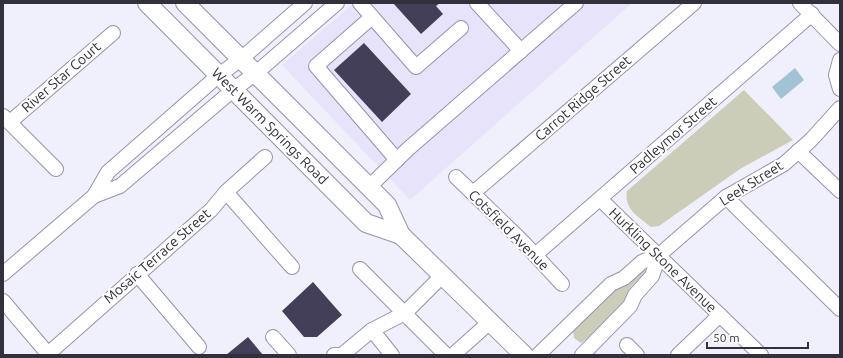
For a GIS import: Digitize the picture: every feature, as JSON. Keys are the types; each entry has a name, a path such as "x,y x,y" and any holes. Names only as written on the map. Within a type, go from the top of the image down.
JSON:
{"main road":[{"name":"West Warm Springs Road","path":"147,3 366,223 401,235"},
{"name":"West Warm Springs Road","path":"185,3 387,205 401,235 524,355"}],"street":[{"path":"3,274 94,196 108,172 219,74 241,59 305,3"},
{"path":"94,196 120,186 233,90 256,74 337,3"},
{"path":"360,3 416,67 460,28"},
{"path":"478,3 521,51"},
{"path":"369,187 396,160 576,3"},
{"name":"Carrot Ridge Street","path":"473,193 694,3"},
{"path":"800,3 840,44"},
{"name":"Padleymor Street","path":"536,255 812,14"},
{"path":"372,17 316,66 396,160"},
{"name":"River Star Court","path":"6,119 113,33"},
{"path":"840,60 836,75 840,89"},
{"name":"Leek Street","path":"538,355 611,284 624,278 642,262 659,255 726,197 784,164 810,140 840,108"},
{"path":"6,119 56,169"},
{"path":"798,151 840,191"},
{"name":"Mosaic Terrace Street","path":"48,354 211,210 226,192 265,157"},
{"name":"Cotsfield Avenue","path":"456,177 536,255 562,284"},
{"path":"226,192 292,267"},
{"path":"726,197 840,310"},
{"name":"Hurkling Stone Avenue","path":"600,199 761,355"},
{"path":"582,355 630,306 635,295 652,276 659,255"},
{"path":"360,269 446,355"},
{"path":"137,274 199,347"},
{"path":"334,355 342,355 372,330 405,313 443,275"},
{"path":"3,301 48,354"},
{"path":"678,355 720,315"},
{"path":"453,355 490,322"},
{"path":"372,330 392,355"},
{"path":"273,337 289,355"}],"shaded area":[{"path":"354,3 632,3 410,200 282,65"}],"green space":[{"path":"744,90 793,140 740,169 659,226 651,227 637,216 630,208 627,198 627,191"},
{"path":"644,268 645,272 630,288 623,303 593,334 581,343 574,338 573,330 611,291"}],"water":[{"path":"795,68 804,80 781,99 772,87"}],"building":[{"path":"393,3 440,3 436,6 443,14 421,34"},
{"path":"364,43 411,94 382,122 334,70"},
{"path":"313,282 342,315 317,337 304,337 282,311"},
{"path":"248,337 263,355 226,355"}]}
